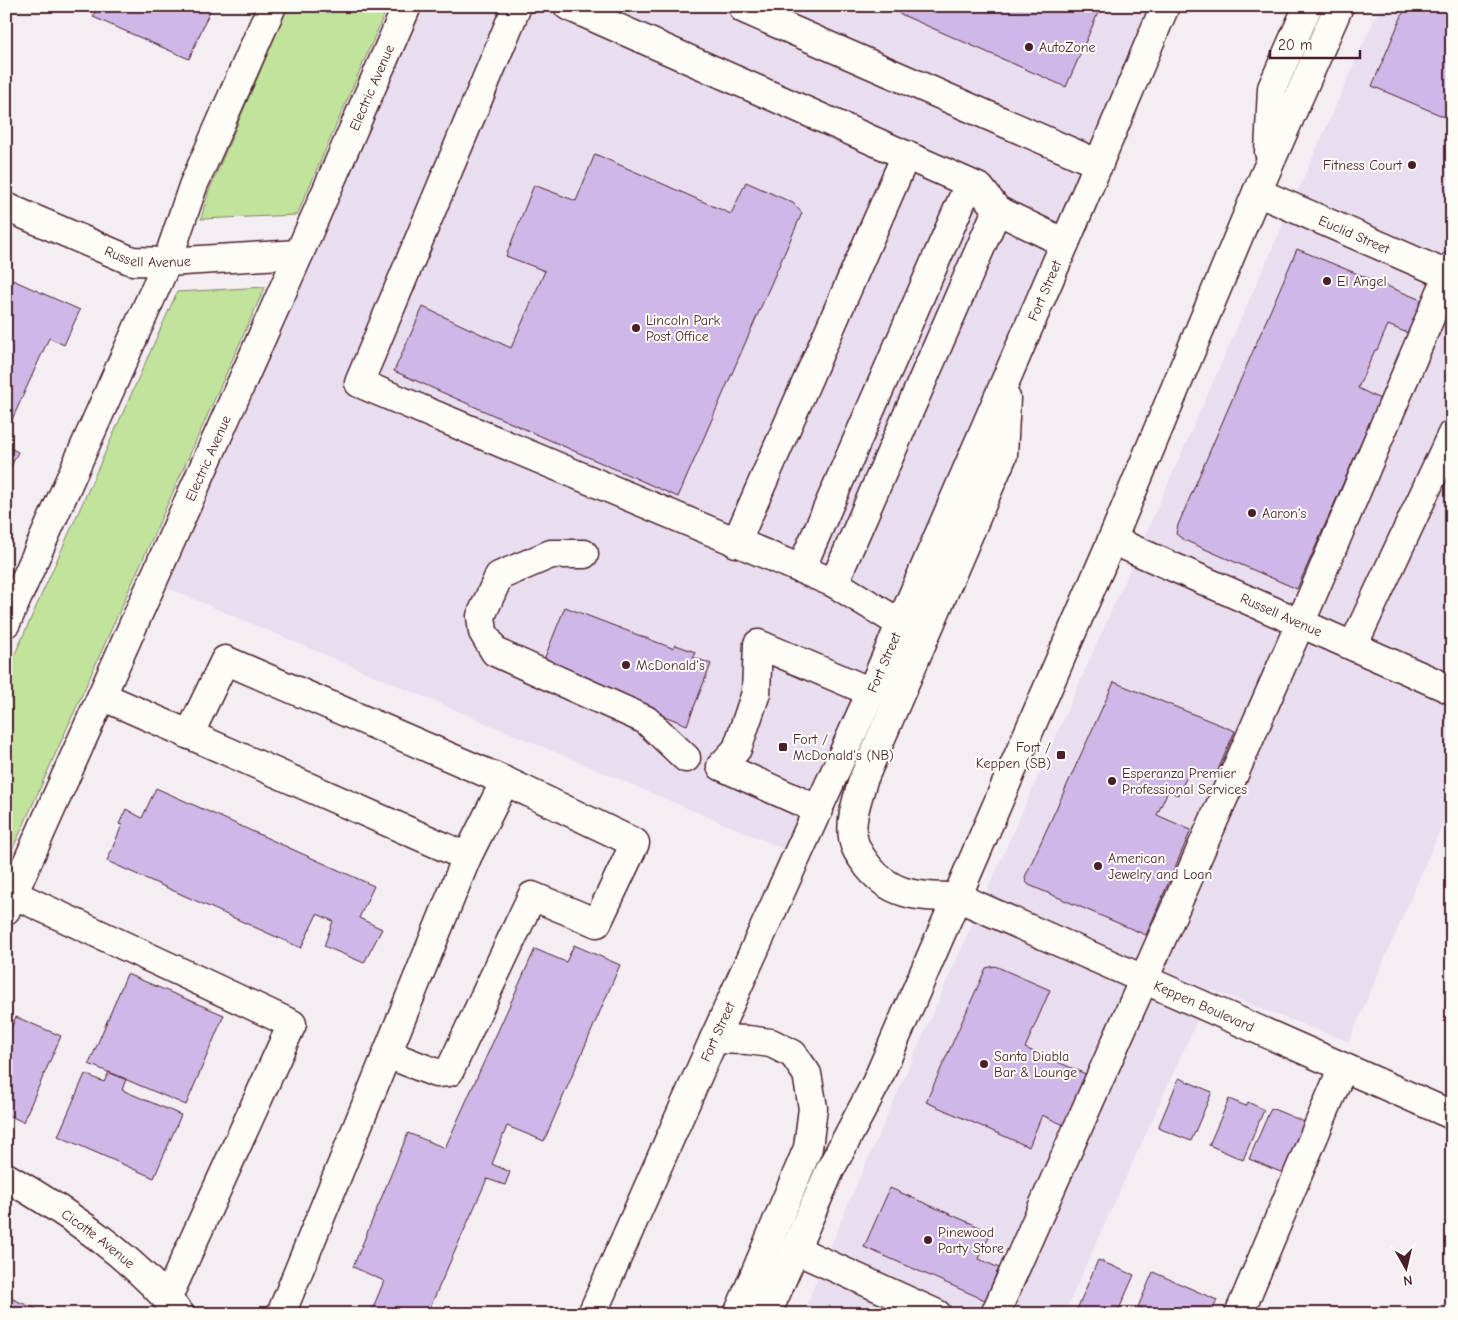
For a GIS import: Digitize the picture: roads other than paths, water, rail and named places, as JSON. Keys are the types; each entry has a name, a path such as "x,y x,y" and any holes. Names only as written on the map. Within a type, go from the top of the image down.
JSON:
{"main road":[{"path":"6,623 167,262 193,186 272,6"},
{"name":"Electric Avenue","path":"10,902 300,254 407,6"},
{"path":"517,6 359,383 834,583 900,624"},
{"path":"568,6 980,188 997,210 1065,243"},
{"name":"Fort Street","path":"592,1314 872,692 1165,6"},
{"path":"1262,180 1272,88 1308,6"},
{"path":"767,1314 830,1170 876,1083 1112,540 1262,180 1338,6"},
{"path":"744,9 1099,164"},
{"path":"736,543 906,155"},
{"name":"Euclid Street","path":"1262,180 1450,273"},
{"path":"801,569 969,184"},
{"name":"Russell Avenue","path":"6,208 132,261 167,262 300,254"},
{"path":"834,583 997,210"},
{"path":"995,1314 1300,624 1450,273"},
{"path":"957,897 927,897 896,890 872,874 856,851 853,837 853,821 863,780 1002,455 1008,377"},
{"path":"1353,646 1452,434"},
{"name":"Russell Avenue","path":"1112,540 1300,624 1451,686"},
{"path":"584,554 551,554 499,576 481,616 483,632 496,652 646,720 686,758"},
{"path":"819,810 721,766 737,749 756,692 758,644 872,692"},
{"path":"189,734 225,660 505,781 635,843 597,923 532,896 449,1072 436,1074 387,1054"},
{"path":"102,696 467,857"},
{"path":"281,1314 467,857 505,781"},
{"name":"Keppen Boulevard","path":"957,897 1452,1115"},
{"path":"10,902 292,1024 173,1306"},
{"path":"714,1040 748,1040 771,1043 792,1054 807,1074 813,1108 808,1148 738,1314"},
{"path":"1238,1314 1343,1067"},
{"name":"Cicotte Avenue","path":"6,1177 53,1205 90,1231 125,1259 173,1306"},
{"path":"794,1249 937,1314"}],"place":[{"name":"AutoZone","path":"1029,47"},
{"name":"Fitness Court","path":"1412,165"},
{"name":"El Angel","path":"1327,281"},
{"name":"Lincoln Park Post Office","path":"636,328"},
{"name":"Aaron's","path":"1252,513"},
{"name":"McDonald's","path":"626,665"},
{"name":"Fort / McDonald's (NB)","path":"783,747"},
{"name":"Fort / Keppen (SB)","path":"1061,755"},
{"name":"Esperanza Premier Professional Services","path":"1112,781"},
{"name":"American Jewelry and Loan","path":"1098,866"},
{"name":"Santa Diabla Bar & Lounge","path":"984,1064"},
{"name":"Pinewood Party Store","path":"928,1240"}]}
